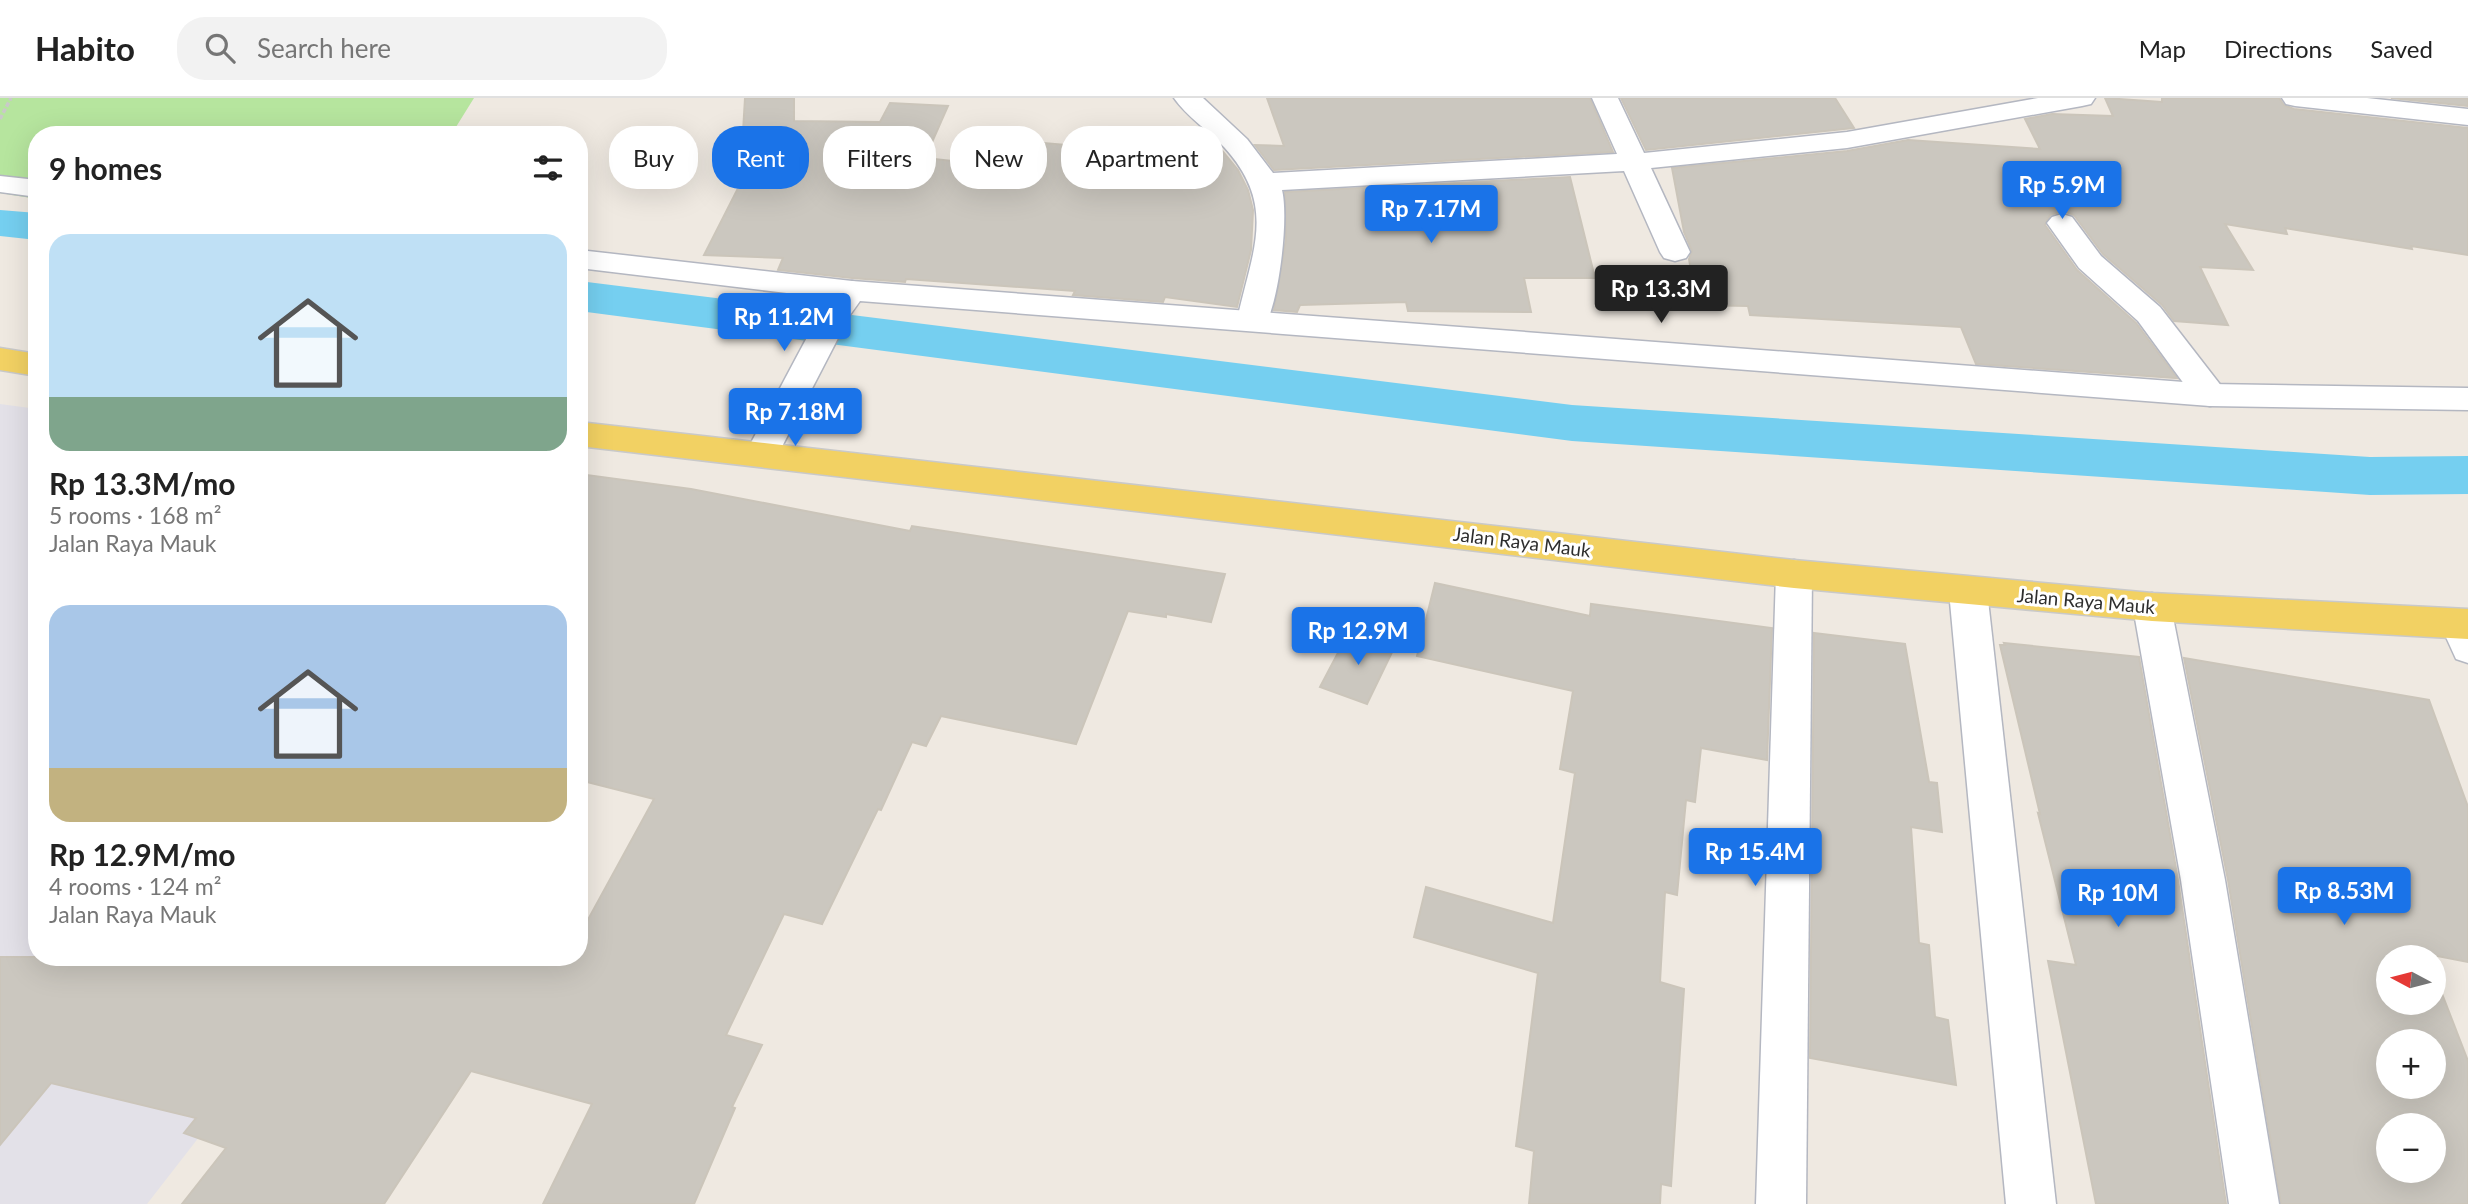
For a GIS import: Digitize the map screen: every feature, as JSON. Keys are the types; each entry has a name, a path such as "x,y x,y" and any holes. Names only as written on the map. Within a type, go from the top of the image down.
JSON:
{"main road":[{"path":"0,359 28,364"},
{"name":"Jalan Raya Mauk","path":"588,435 1794,574 2464,632"}],"street":[{"path":"1187,98 1237,145 1265,182 1271,201 1267,248 1253,320"},
{"path":"1605,98 1675,252"},
{"path":"1265,182 1632,162 1847,140 2082,98"},
{"path":"2295,98 2374,103 2468,117"},
{"path":"0,184 28,188"},
{"path":"2062,223 2090,262 2149,314 2210,395"},
{"path":"588,260 844,302 1253,320 2210,395 2468,399"},
{"path":"762,454 844,302"},
{"path":"1781,1204 1794,574"},
{"path":"1968,591 2031,1204"},
{"path":"2152,607 2203,880 2254,1204"}],"path":[{"path":"0,119 11,98"}],"shaded area":[{"path":"0,404 28,408 28,966 332,966 147,1204 0,1204"}],"green space":[{"path":"0,98 474,98 457,126 28,126 28,198 0,193"}],"building":[{"path":"745,98 794,98 794,121 880,122 890,103 948,106 936,133 936,126 823,126 823,189 936,189 936,159 950,161 950,189 1047,189 1047,143 1061,144 1061,189 1223,189 1223,152 1238,170 1248,190 1253,210 1251,250 1237,307 1165,297 1163,302 1073,295 1075,291 906,279 905,282 852,278 778,270 783,258 704,255 738,189 809,189 809,126 743,126"},
{"path":"1267,98 1590,98 1613,152 1274,170 1255,145 1284,146"},
{"path":"1621,98 1835,98 1854,128 1646,150"},
{"path":"2105,98 2162,102 2162,98 2279,98 2284,105 2294,109 2468,128 2468,255 2411,246 2412,249 2285,228 2287,234 2225,224 2253,270 2200,267 2228,325 2174,321 2162,305 2103,254 2074,215 2063,211 2050,215 2045,225 2077,270 2136,323 2177,378 1976,364 1961,327 1750,315 1748,306 1697,305 1689,259 1692,251 1684,232 1672,168 1847,151 1908,140 2040,149 2025,119 2052,114 2113,116"},
{"path":"2391,98 2468,98 2468,106"},
{"path":"1570,177 1595,278 1524,278 1531,312 1408,311 1406,302 1300,305 1297,312 1274,310 1286,239 1285,192"},
{"path":"588,475 691,489 910,531 912,526 1225,574 1211,622 1128,611 1076,744 941,716 926,746 912,742 881,810 878,809 822,924 784,914 726,1035 762,1045 732,1107 735,1108 694,1204 543,1204 592,1104 471,1071 384,1204 182,1204 226,1148 184,1133 196,1118 51,1083 0,1145 0,957 28,957 28,966 588,966 588,920 654,799 588,782"},
{"path":"1435,583 1590,616 1591,604 1772,628 1767,760 1701,748 1695,802 1686,800 1677,895 1665,892 1660,982 1684,989 1671,1186 1661,1184 1660,1204 1529,1204 1534,1151 1516,1146 1538,973 1414,937 1426,887 1553,923 1575,773 1560,769 1573,691 1417,656"},
{"path":"1350,630 1395,646 1367,704 1320,687"},
{"path":"1814,633 1905,644 1929,782 1937,783 1942,832 1911,827 1919,943 1929,945 1935,1017 1948,1020 1956,1085 1810,1058"},
{"path":"2004,643 2139,657 2178,880 2226,1204 2096,1204 2048,961 2076,965 2000,645 2005,645"},
{"path":"2184,658 2429,700 2468,807 2468,962 2446,958 2446,945 2376,945 2376,1015 2446,1015 2446,1004 2468,1061 2468,1204 2281,1204 2228,880"}],"waterway":[{"path":"0,223 28,226"},
{"path":"588,297 1572,423 2370,476 2468,475"}]}
